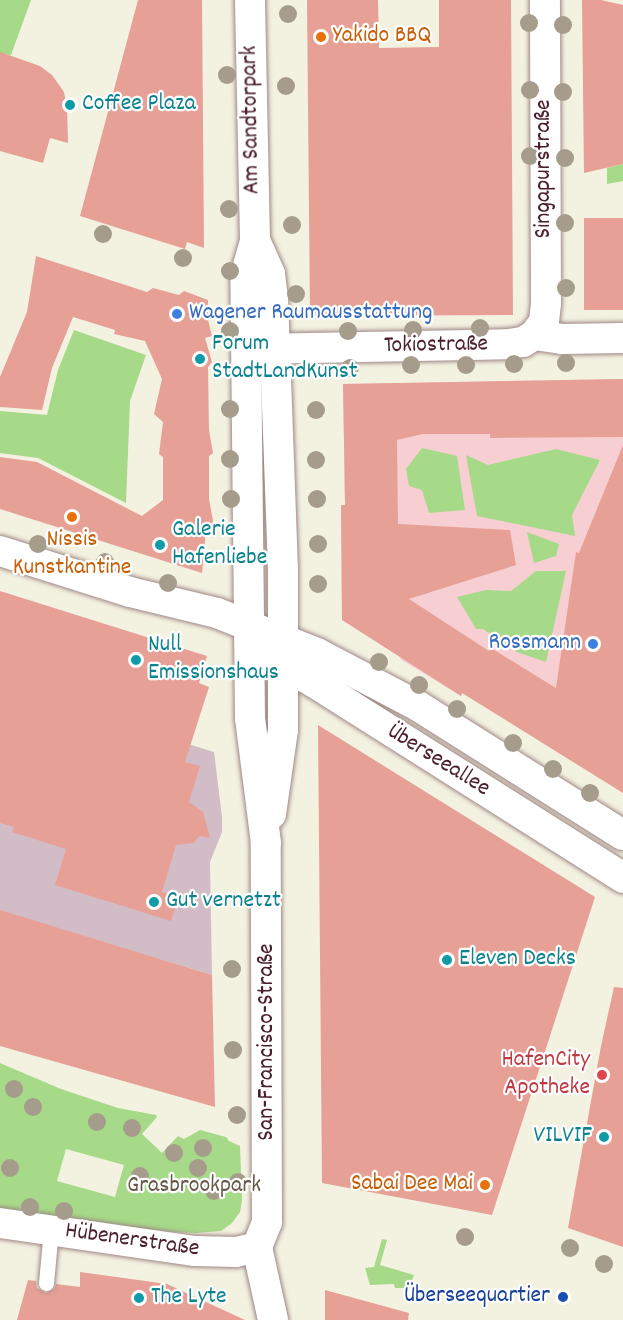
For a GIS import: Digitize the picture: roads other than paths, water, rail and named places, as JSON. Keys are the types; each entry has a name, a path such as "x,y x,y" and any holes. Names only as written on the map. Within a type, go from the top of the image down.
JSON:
{"street":[{"name":"Am Sandtorpark","path":"250,0 255,240 245,276 250,637"},
{"name":"Singapurstraße","path":"534,335 544,322 546,303 545,0"},
{"name":"Am Sandtorpark","path":"255,240 270,274 277,350 284,651"},
{"name":"Tokiostraße","path":"246,348 277,350 508,344 523,342 534,335 562,339 623,338"},
{"name":"Überseeallee","path":"0,551 130,592 392,691 623,835"},
{"name":"San-Francisco-Straße","path":"250,637 250,718 266,843 269,1206 259,1244 273,1320"},
{"name":"Überseeallee","path":"284,651 623,878"},
{"name":"San-Francisco-Straße","path":"266,843 280,754 284,651"},
{"name":"Hübenerstraße","path":"0,1223 195,1251 236,1252 259,1244"}],"lane":[{"path":"46,1283 51,1230"}],"place":[{"name":"Yakido BBQ","path":"321,37"},
{"name":"Coffee Plaza","path":"70,105"},
{"name":"Wagener Raumausstattung","path":"177,314"},
{"name":"Forum StadtLandKunst","path":"200,359"},
{"name":"Nissis Kunstkantine","path":"72,517"},
{"name":"Galerie Hafenliebe","path":"160,545"},
{"name":"Rossmann","path":"593,644"},
{"name":"Null Emissionshaus","path":"136,660"},
{"name":"Gut vernetzt","path":"154,902"},
{"name":"Eleven Decks","path":"447,960"},
{"name":"HafenCity Apotheke","path":"602,1075"},
{"name":"VILVIF","path":"604,1137"},
{"name":"Sabai Dee Mai","path":"485,1185"},
{"name":"Überseequartier","path":"563,1297"},
{"name":"The Lyte","path":"139,1298"}],"park label":[{"name":"Grasbrookpark","path":"194,1187"}]}
